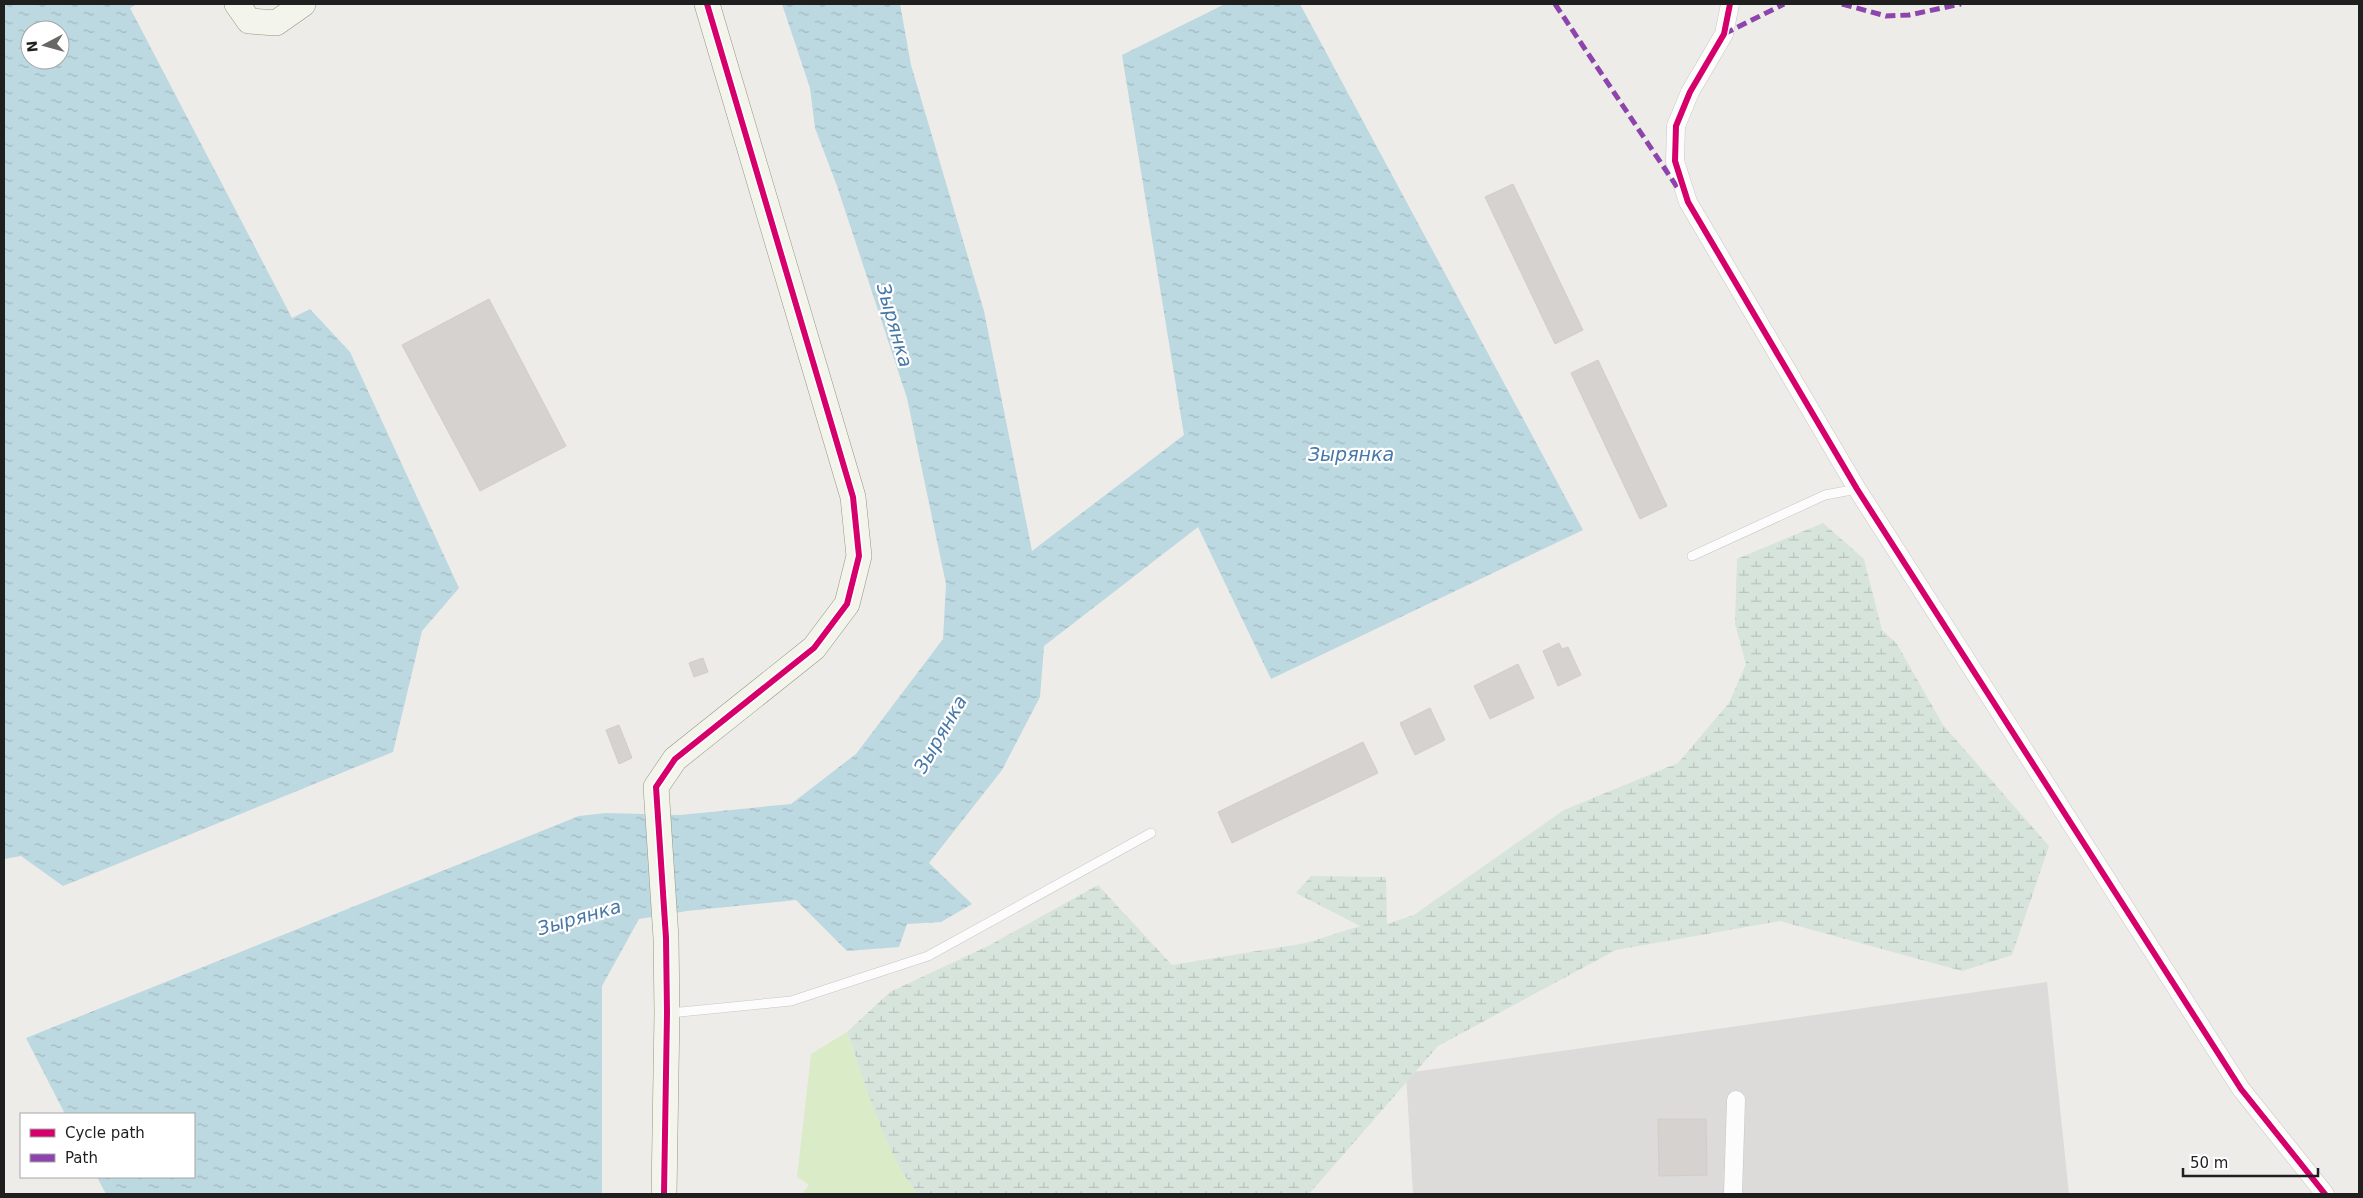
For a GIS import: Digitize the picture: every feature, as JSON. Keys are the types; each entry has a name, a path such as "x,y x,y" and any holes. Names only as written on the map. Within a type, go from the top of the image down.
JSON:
{"street":[{"path":"237,4 249,21 276,23 303,4"},
{"path":"664,1194 667,1013 666,938 656,787 675,759 814,648 847,604 859,556 853,497 707,4"},
{"path":"1730,4 1724,34 1690,92 1676,126 1676,161 1688,202 1856,489 2241,1090 2325,1194"},
{"path":"1733,1194 1736,1100"}],"lane":[{"path":"1692,556 1825,495 1856,489"},
{"path":"667,1013 791,1001 928,956 1151,833"}],"shaded area":[{"path":"2047,982 2069,1194 1413,1194 1406,1073"}],"green space":[{"path":"1823,523 1864,559 1882,630 1897,644 1943,725 2049,846 2012,955 1962,971 1780,921 1616,950 1438,1046 1309,1194 918,1194 906,1178 877,1117 847,1032 890,992 988,946 1098,885 1172,965 1306,943 1360,926 1296,893 1311,876 1386,877 1387,924 1414,915 1564,810 1678,763 1729,703 1746,664 1735,624 1737,559"},
{"path":"847,1032 886,1138 906,1178 918,1194 802,1194 809,1185 797,1177 811,1054"}],"water":[{"path":"4,4 137,4 130,8 292,318 310,309 350,352 459,588 422,631 393,752 63,886 21,856 4,859"},
{"name":"Зырянка","path":"782,4 900,4 911,65 984,311 1032,551 1184,435 1122,55 1225,4 1300,4 1583,530 1271,679 1198,527 1044,646 1040,697 1002,770 929,863 972,904 941,922 907,924 899,947 847,951 796,900 687,911 639,919 602,986 602,1194 106,1194 98,1178 195,1178 195,1113 64,1113 26,1038 579,816 606,813 680,815 791,804 856,754 943,639 946,584 907,398 837,186 815,128 810,88"}],"building":[{"path":"1513,184 1583,330 1555,344 1485,197"},
{"path":"489,299 566,446 480,491 402,345"},
{"path":"1598,360 1667,506 1640,519 1571,373"},
{"path":"1559,643 1562,649 1568,647 1581,675 1558,686 1543,651"},
{"path":"703,658 708,672 694,677 689,663"},
{"path":"1518,664 1534,698 1490,719 1474,686"},
{"path":"1430,708 1445,740 1415,755 1400,723"},
{"path":"619,725 632,758 619,764 606,730"},
{"path":"1363,742 1378,773 1232,843 1218,812"},
{"path":"1658,1119 1706,1119 1707,1175 1659,1176"}],"marked path":[{"path":"1555,4 1679,190"},
{"path":"1724,34 1784,4"},
{"path":"1842,4 1886,16 1909,15 1961,4"}],"cycle path":[{"path":"664,1194 667,1013 666,938 656,787 675,759 814,648 847,604 859,556 853,497 707,4"},
{"path":"1730,4 1724,34 1690,92 1676,126 1675,161 1688,202 1857,489 2241,1089 2325,1194"}]}
